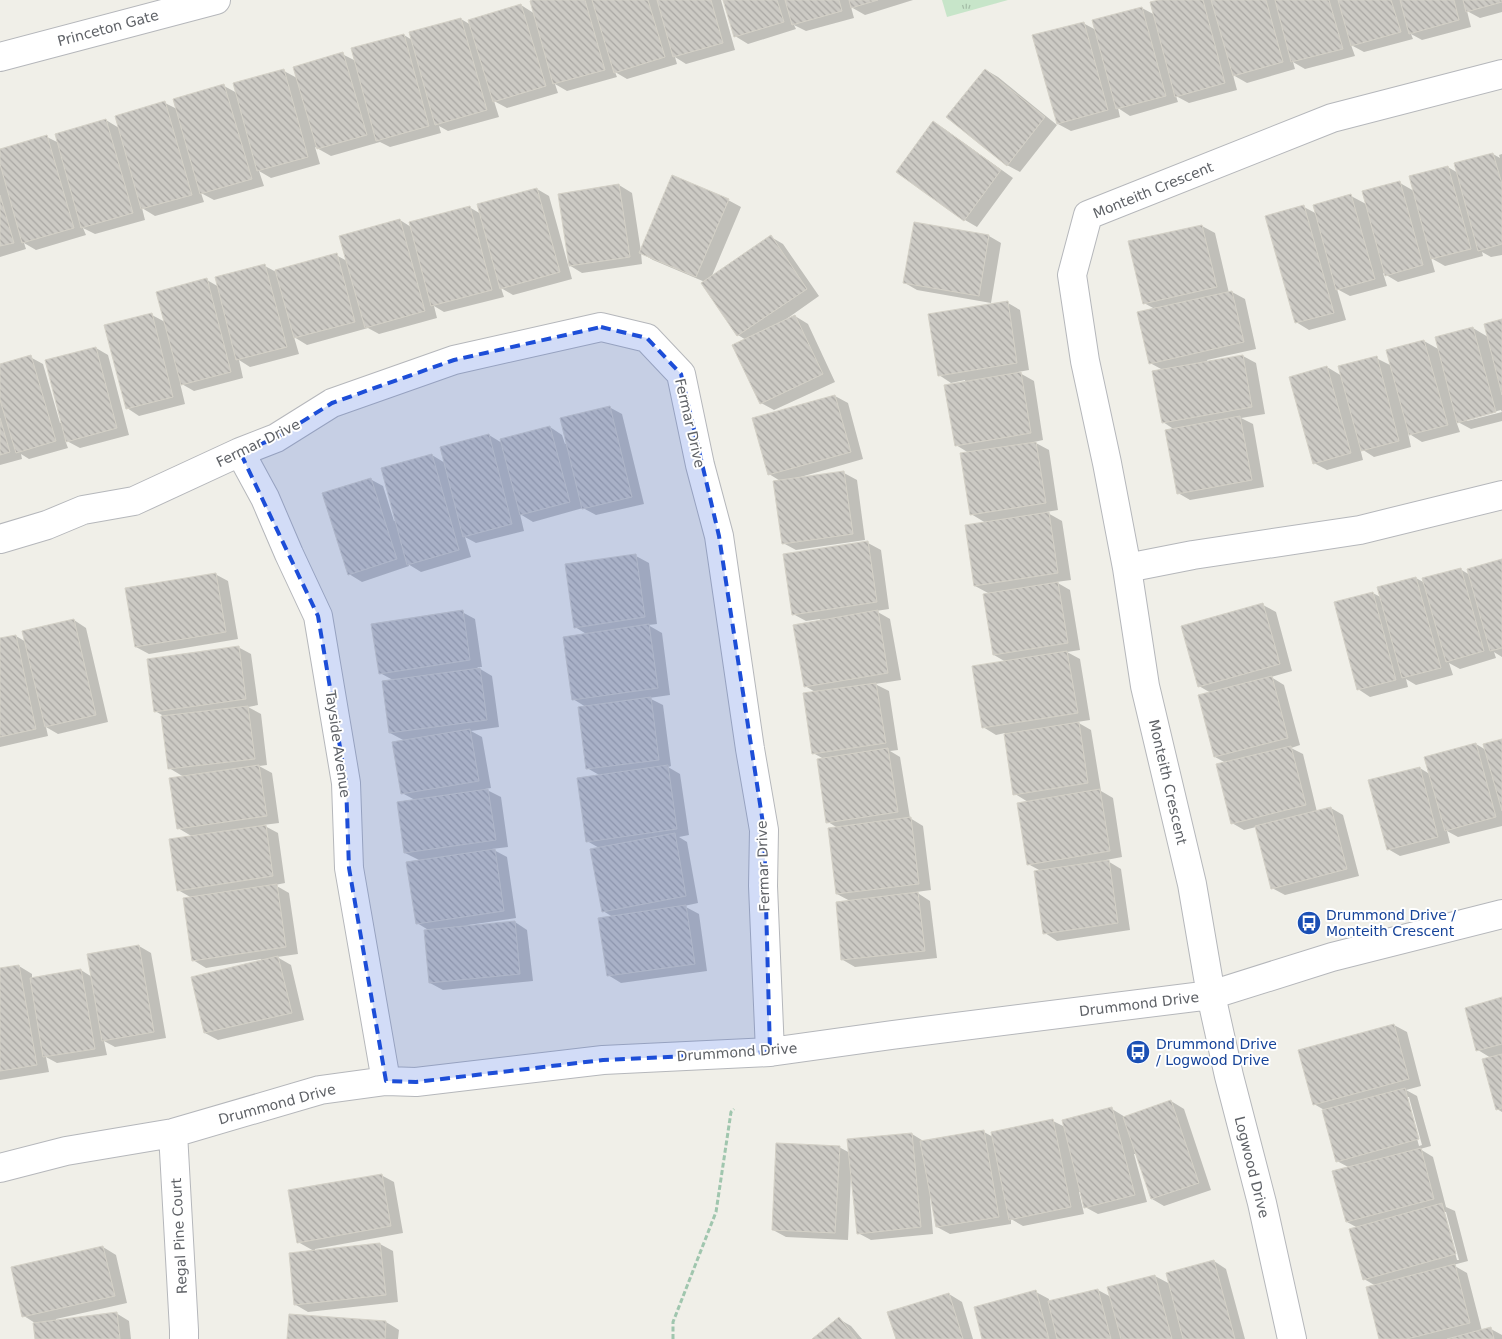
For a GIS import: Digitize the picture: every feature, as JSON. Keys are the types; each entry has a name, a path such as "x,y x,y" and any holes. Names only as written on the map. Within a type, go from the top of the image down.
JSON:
{"street":[{"name":"Princeton Gate","path":"0,57 216,0"},
{"name":"Monteith Crescent","path":"1211,995 1192,884 1145,686 1127,568 1085,361 1072,275 1088,215 1332,118 1502,74"},
{"name":"Fermar Drive","path":"0,539 47,525 83,510 134,501 240,452 276,438 332,404 454,360 601,327 647,338 681,374 700,465 719,536 750,749 764,830 763,886 770,1052"},
{"name":"Tayside Avenue","path":"240,452 265,498 318,616 346,783 349,868 386,1081"},
{"path":"1127,568 1193,555 1360,530 1502,495"},
{"name":"Drummond Drive","path":"0,1168 66,1151 173,1133 320,1090 386,1081 416,1082 603,1060 770,1052 892,1034 1211,995 1332,956 1502,914"},
{"name":"Logwood Drive","path":"1211,995 1229,1076 1262,1203 1292,1339"},
{"name":"Regal Pine Court","path":"173,1133 184,1339"}],"path":[{"path":"673,1339 673,1322 716,1212 731,1112 734,1108"}],"highlighted area":[{"path":"601,327 647,338 681,374 719,536 764,830 770,1052 603,1060 416,1082 386,1081 349,868 346,783 318,616 240,452 276,438 332,403 454,360"}],"green space":[{"path":"942,0 1008,0 947,17"}],"building":[{"path":"585,0 605,70 553,84 530,1"},
{"path":"592,0 648,0 665,57 614,73"},
{"path":"657,0 711,0 723,43 673,57"},
{"path":"723,0 777,0 784,22 734,37"},
{"path":"785,0 839,0 842,11 792,25"},
{"path":"849,0 878,0 851,8"},
{"path":"1159,0 1203,0 1225,83 1175,97 1150,2"},
{"path":"1211,0 1266,0 1283,62 1233,76"},
{"path":"1275,0 1329,0 1343,49 1291,62"},
{"path":"1338,0 1391,0 1401,32 1351,46"},
{"path":"1400,0 1454,0 1459,20 1409,34"},
{"path":"1463,0 1502,0 1502,2 1466,12"},
{"path":"521,4 546,86 493,102 468,20"},
{"path":"1142,7 1166,96 1116,109 1092,20"},
{"path":"461,18 487,110 435,125 409,32"},
{"path":"1084,22 1108,110 1057,124 1032,35"},
{"path":"404,34 429,126 376,141 351,48"},
{"path":"343,52 367,135 317,149 293,67"},
{"path":"284,69 308,157 257,171 233,83"},
{"path":"985,69 1045,117 1007,166 946,117"},
{"path":"224,84 252,179 200,194 173,99"},
{"path":"165,101 192,195 141,209 115,116"},
{"path":"106,119 133,213 81,228 55,134"},
{"path":"933,121 1001,170 964,221 896,172"},
{"path":"47,135 74,228 22,243 0,164 0,149"},
{"path":"1493,153 1502,184 1502,244 1478,251 1454,163"},
{"path":"1448,166 1471,249 1431,259 1409,176"},
{"path":"672,175 729,199 696,277 639,253"},
{"path":"1400,181 1423,265 1385,276 1362,191"},
{"path":"619,184 630,257 569,266 558,194"},
{"path":"537,188 560,272 500,289 477,204"},
{"path":"1351,194 1375,279 1336,290 1313,205"},
{"path":"0,195 14,243 0,246"},
{"path":"1304,205 1334,313 1295,323 1265,216"},
{"path":"470,206 492,290 431,306 409,222"},
{"path":"400,219 425,311 365,328 339,236"},
{"path":"914,222 989,235 979,296 903,283"},
{"path":"1202,225 1217,287 1143,304 1128,241"},
{"path":"771,235 807,289 737,336 701,283"},
{"path":"337,253 355,322 294,338 275,270"},
{"path":"265,264 287,347 236,360 215,277"},
{"path":"207,278 231,372 181,385 156,292"},
{"path":"1232,291 1244,342 1149,364 1137,312"},
{"path":"1008,301 1017,363 938,376 928,314"},
{"path":"152,313 173,397 126,409 104,325"},
{"path":"795,315 823,374 760,404 732,345"},
{"path":"1502,319 1502,395 1484,324"},
{"path":"1473,327 1496,412 1457,423 1435,337"},
{"path":"1424,340 1448,425 1409,435 1386,350"},
{"path":"96,347 117,428 66,442 45,360"},
{"path":"31,355 56,441 16,453 0,400 0,364"},
{"path":"1243,355 1252,407 1162,423 1152,371"},
{"path":"1377,356 1399,441 1361,451 1338,366"},
{"path":"1327,366 1351,453 1313,464 1289,377"},
{"path":"1021,372 1031,433 955,446 944,385"},
{"path":"835,395 851,452 768,475 752,418"},
{"path":"610,406 632,497 582,509 560,418"},
{"path":"1240,416 1252,480 1177,494 1165,430"},
{"path":"0,418 10,452 0,455"},
{"path":"550,426 570,502 520,515 500,439"},
{"path":"489,434 512,524 463,537 440,447"},
{"path":"1036,442 1046,503 970,515 960,453"},
{"path":"432,454 459,550 407,565 381,468"},
{"path":"844,471 853,534 782,544 773,481"},
{"path":"371,478 397,559 348,575 322,493"},
{"path":"1049,512 1058,573 974,586 965,525"},
{"path":"868,541 877,602 792,615 783,554"},
{"path":"636,554 645,617 574,628 565,564"},
{"path":"1502,559 1502,648 1490,651 1467,569"},
{"path":"1461,568 1484,651 1446,662 1422,578"},
{"path":"216,573 226,632 135,647 125,588"},
{"path":"1416,577 1441,668 1402,678 1377,587"},
{"path":"1058,582 1068,643 993,655 983,594"},
{"path":"1373,592 1396,680 1357,690 1334,602"},
{"path":"1263,603 1280,664 1198,687 1181,626"},
{"path":"463,610 470,660 379,674 371,624"},
{"path":"878,610 888,673 804,687 793,625"},
{"path":"74,619 96,715 45,727 22,631"},
{"path":"649,624 658,688 572,700 563,637"},
{"path":"16,635 36,729 0,737 0,638"},
{"path":"239,646 246,699 154,712 147,659"},
{"path":"1067,651 1078,713 982,728 972,666"},
{"path":"480,668 487,720 389,733 382,681"},
{"path":"1272,676 1288,738 1214,757 1198,695"},
{"path":"876,683 886,743 812,754 803,693"},
{"path":"651,697 659,760 586,769 578,707"},
{"path":"248,706 255,759 168,769 161,716"},
{"path":"1079,722 1088,783 1013,795 1004,734"},
{"path":"470,729 479,781 401,794 392,742"},
{"path":"1502,739 1502,811 1483,744"},
{"path":"1476,743 1496,817 1445,831 1424,757"},
{"path":"1291,746 1306,805 1231,824 1216,764"},
{"path":"888,748 898,812 826,823 817,759"},
{"path":"259,765 267,816 177,829 169,778"},
{"path":"668,765 677,829 586,842 577,778"},
{"path":"1420,767 1438,837 1387,850 1368,780"},
{"path":"488,789 496,840 404,853 397,802"},
{"path":"1100,789 1110,851 1027,865 1017,803"},
{"path":"1331,807 1347,869 1271,889 1255,826"},
{"path":"911,817 919,884 836,894 828,828"},
{"path":"266,825 273,876 177,891 169,839"},
{"path":"675,833 686,896 602,912 590,849"},
{"path":"495,849 504,911 416,924 406,862"},
{"path":"1109,860 1118,923 1043,934 1034,871"},
{"path":"277,884 286,947 192,961 183,898"},
{"path":"918,892 925,951 841,960 836,902"},
{"path":"686,905 695,964 607,976 598,918"},
{"path":"515,921 520,974 429,983 424,930"},
{"path":"139,945 154,1032 102,1041 87,954"},
{"path":"278,956 292,1013 204,1033 191,977"},
{"path":"19,965 37,1065 0,1071 0,968"},
{"path":"81,969 95,1049 43,1057 30,978"},
{"path":"1502,997 1502,1044 1476,1051 1465,1008"},
{"path":"1394,1024 1409,1079 1313,1105 1298,1050"},
{"path":"1502,1054 1502,1108 1496,1110 1482,1059"},
{"path":"1405,1088 1419,1139 1336,1162 1322,1110"},
{"path":"1171,1100 1199,1183 1151,1199 1123,1117"},
{"path":"1112,1107 1135,1195 1084,1208 1062,1120"},
{"path":"1053,1119 1071,1207 1009,1220 991,1132"},
{"path":"984,1130 999,1217 936,1227 920,1141"},
{"path":"912,1133 921,1227 857,1234 847,1139"},
{"path":"776,1143 840,1146 835,1233 772,1230"},
{"path":"1421,1148 1434,1199 1346,1222 1332,1171"},
{"path":"382,1174 391,1226 297,1243 288,1190"},
{"path":"1442,1203 1456,1254 1363,1280 1349,1229"},
{"path":"380,1243 386,1295 294,1305 289,1253"},
{"path":"103,1246 115,1296 22,1317 11,1267"},
{"path":"1214,1260 1235,1339 1183,1339 1166,1273"},
{"path":"1455,1264 1470,1323 1407,1339 1379,1339 1366,1287"},
{"path":"1155,1275 1172,1339 1121,1339 1107,1287"},
{"path":"1098,1289 1111,1339 1057,1339 1048,1301"},
{"path":"1036,1290 1049,1339 982,1339 974,1307"},
{"path":"949,1293 963,1339 896,1339 887,1312"},
{"path":"117,1312 120,1339 35,1339 33,1323"},
{"path":"289,1314 386,1321 385,1339 287,1339"},
{"path":"839,1317 857,1339 812,1339"},
{"path":"1491,1327 1494,1339 1447,1339"}],"place":[{"name":"Drummond Drive / Monteith Crescent","path":"1309,923"},
{"name":"Drummond Drive / Logwood Drive","path":"1138,1052"}]}
